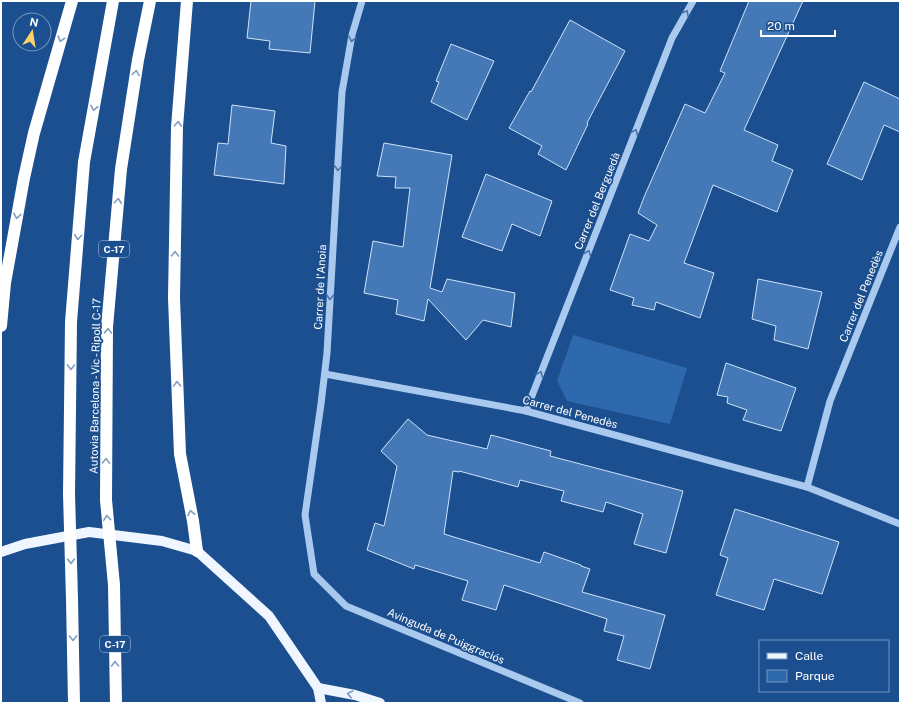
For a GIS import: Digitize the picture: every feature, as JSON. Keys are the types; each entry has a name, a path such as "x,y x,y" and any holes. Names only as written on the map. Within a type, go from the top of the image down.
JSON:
{"highway":[{"path":"1,326 5,284 24,178 34,133 72,1"},
{"name":"Autovia Barcelona - Vic - Ripoll C-17","path":"74,703 69,494 71,322 84,162 114,1"},
{"name":"Autovia Barcelona - Vic - Ripoll C-17","path":"116,703 114,585 106,500 107,327 121,169 138,60 150,1"},
{"path":"187,1 177,127 174,298 180,454 193,521 197,551"}],"main road":[{"path":"1,552 25,544 89,532 162,541 197,551 270,616 318,688 321,703"},
{"path":"318,688 355,695 380,703"}],"street":[{"name":"Carrer de l'Anoia","path":"314,574 305,514 328,345 342,92 352,35 362,1"},
{"name":"Carrer del Berguedà","path":"526,410 672,38 693,1"},
{"name":"Carrer del Penedès","path":"807,487 830,401 900,227"},
{"name":"Carrer del Penedès","path":"325,374 526,410 807,487 900,524"},
{"name":"Avinguda de Puiggraciós","path":"314,574 346,606 580,703"}],"green space":[{"path":"573,335 687,368 670,424 567,401 557,381"}],"building":[{"path":"251,1 315,1 310,53 269,49 270,41 247,38"},
{"path":"749,1 803,1 744,130 778,145 772,161 793,170 777,212 713,185 684,263 714,273 700,318 656,302 654,310 632,305 634,298 610,290 630,234 649,241 657,225 638,213 644,197 685,104 705,113 725,73 720,71"},
{"path":"570,20 625,51 587,123 588,124 566,170 538,154 542,146 509,128 530,91 531,92"},
{"path":"451,44 494,61 467,120 431,102 439,82 436,81"},
{"path":"864,82 900,99 900,132 884,125 862,180 827,164"},
{"path":"232,105 275,111 271,143 286,146 284,184 214,175 218,143 228,144"},
{"path":"384,143 452,155 430,288 442,292 447,279 515,293 511,327 483,320 466,340 428,299 424,321 396,314 398,300 364,293 373,241 403,247 410,188 395,188 396,177 377,176"},
{"path":"486,174 552,201 540,236 512,224 502,251 462,237"},
{"path":"758,279 822,292 808,349 774,340 776,326 752,319"},
{"path":"726,363 796,388 781,431 743,420 747,410 727,403 728,397 717,395"},
{"path":"408,419 427,435 487,449 491,435 551,451 550,456 683,491 666,553 634,544 643,514 606,502 603,512 561,501 564,491 520,480 518,487 459,471 453,471 444,534 540,563 544,552 581,565 590,569 582,592 665,615 650,669 617,660 624,636 604,631 607,619 504,585 496,610 462,600 468,581 415,565 414,569 367,550 375,523 384,526 397,466 381,451"},
{"path":"735,509 839,542 822,594 774,579 764,610 716,595 728,558 720,555"}]}
